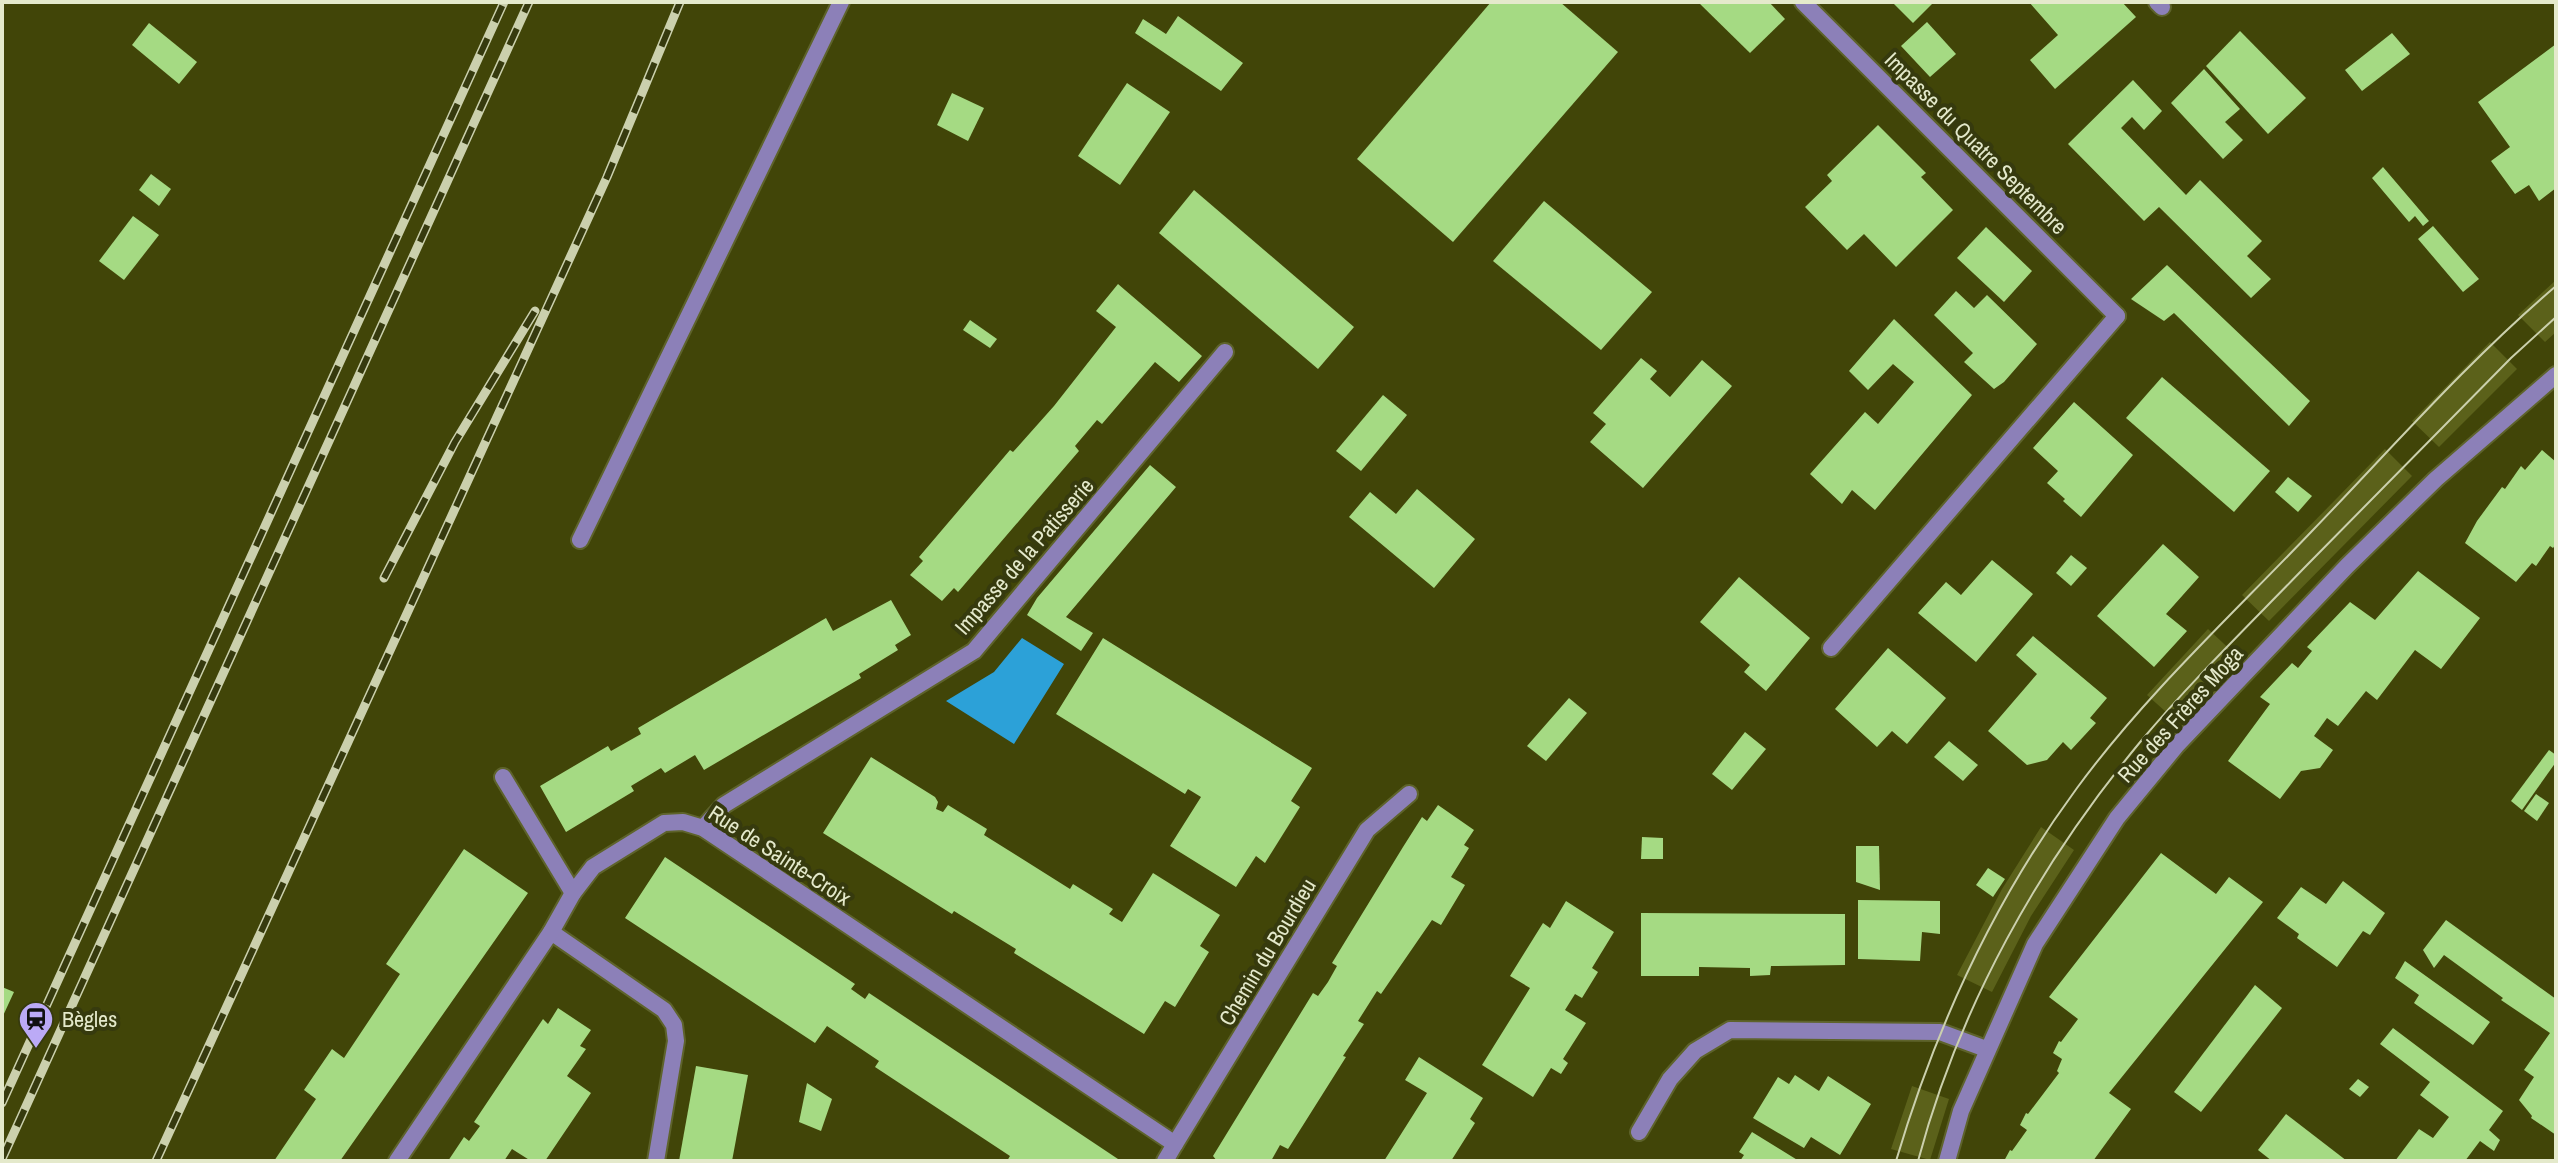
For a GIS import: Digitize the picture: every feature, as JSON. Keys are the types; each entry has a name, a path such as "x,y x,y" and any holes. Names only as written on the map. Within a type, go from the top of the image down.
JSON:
{"street":[{"path":"580,540 841,2"},
{"name":"Impasse du Quatre Septembre","path":"1803,2 2117,316 1831,648"},
{"name":"Impasse de la Patisserie","path":"703,828 724,805 974,651 1225,352"},
{"name":"Rue des Frères Moga","path":"1947,1161 1961,1111 1986,1049 2035,944 2117,818 2177,745 2347,566 2436,479 2556,375"},
{"path":"503,777 573,893"},
{"name":"Chemin du Bourdieu","path":"1175,1144 1367,830 1409,794"},
{"name":"Rue de Sainte-Croix","path":"397,1161 593,867 664,823 683,822 703,828 1175,1144"},
{"path":"551,932 664,1010 674,1025 676,1041 656,1161"},
{"path":"1639,1132 1670,1079 1695,1051 1730,1030 1940,1032 1986,1049"},
{"path":"1165,1161 1175,1144"}],"green space":[{"path":"2556,280 2556,332 2545,342 2518,315"},
{"path":"2490,342 2517,369 2439,447 2412,421"},
{"path":"2385,449 2412,476 2269,621 2242,595"},
{"path":"2208,629 2236,655 2175,720 2147,695"},
{"path":"2041,827 2074,850 2031,916 1992,992 1957,975 2002,889"},
{"path":"1912,1086 1949,1099 1930,1160 1891,1149"}],"water":[{"path":"1022,638 1064,664 1014,744 946,701 994,672"}],"building":[{"path":"1491,2 1560,2 1618,52 1453,242 1357,159"},
{"path":"1698,2 1769,2 1785,19 1750,53"},
{"path":"1892,2 1934,2 1913,23"},
{"path":"2029,2 2122,2 2136,17 2055,89 2030,60 2058,35"},
{"path":"1178,16 1243,63 1221,91 1135,33 1143,19 1166,34"},
{"path":"1927,22 1956,54 1930,77 1901,46"},
{"path":"149,23 197,62 179,84 132,45"},
{"path":"2240,31 2306,98 2268,134 2206,66"},
{"path":"2392,33 2410,54 2362,91 2345,70"},
{"path":"2556,44 2556,188 2539,201 2529,185 2515,194 2491,161 2510,147 2478,102"},
{"path":"2204,69 2240,109 2225,122 2243,140 2223,159 2171,103"},
{"path":"2133,80 2162,111 2144,130 2132,117 2121,128 2186,195 2200,180 2262,241 2247,256 2271,279 2251,298 2159,207 2144,221 2068,144"},
{"path":"1127,83 1170,112 1120,185 1078,156"},
{"path":"952,93 984,108 968,141 937,125"},
{"path":"1878,125 1926,173 1921,177 1953,210 1896,267 1864,234 1847,250 1805,207 1832,181 1827,175"},
{"path":"2383,167 2429,221 2423,226 2415,216 2409,222 2372,178"},
{"path":"151,174 171,189 159,206 139,190"},
{"path":"1194,190 1354,327 1318,369 1159,233"},
{"path":"1544,201 1652,292 1601,350 1493,261"},
{"path":"133,216 159,235 124,280 99,261"},
{"path":"2433,226 2479,279 2463,292 2418,239"},
{"path":"1986,227 2032,271 2004,302 1957,258"},
{"path":"2167,265 2310,401 2289,426 2174,313 2164,321 2131,299"},
{"path":"1118,284 1202,356 1179,382 1155,362 1102,424 1097,420 1075,446 1079,451 958,592 954,588 942,601 910,575 923,561 919,557 1010,450 1013,452 1054,406 1116,327 1096,311"},
{"path":"1956,291 1974,308 1987,295 2037,344 1994,389 1964,362 1973,353 1934,315"},
{"path":"1894,319 1972,395 1875,510 1852,490 1842,504 1810,474 1865,412 1878,424 1914,382 1893,364 1868,390 1849,371"},
{"path":"970,320 997,339 990,348 963,330"},
{"path":"1641,358 1657,371 1650,379 1670,397 1702,360 1732,386 1643,488 1590,442 1606,424 1593,413"},
{"path":"2162,377 2270,471 2234,512 2126,418"},
{"path":"1383,395 1407,415 1361,471 1336,451"},
{"path":"2074,402 2133,455 2081,517 2047,483 2058,471 2033,448"},
{"path":"2542,450 2556,462 2556,544 2553,548 2550,546 2536,566 2532,563 2516,582 2465,543 2502,487 2505,489 2521,466 2525,470"},
{"path":"1150,465 1176,487 1066,617 1093,633 1081,651 1027,615 1037,598"},
{"path":"2288,477 2312,496 2298,512 2275,492"},
{"path":"1417,489 1475,539 1434,588 1349,517 1370,492 1396,514"},
{"path":"2163,544 2199,577 2166,614 2187,631 2154,667 2097,616"},
{"path":"2071,555 2087,568 2071,586 2056,573"},
{"path":"1992,560 2033,594 1976,662 1918,613 1946,582 1961,595"},
{"path":"2418,571 2480,618 2441,669 2415,650 2377,700 2366,691 2338,726 2327,718 2314,736 2333,750 2320,768 2301,771 2280,799 2228,761 2270,704 2260,697 2292,663 2298,668 2312,651 2307,647 2350,602 2375,620"},
{"path":"1739,577 1810,638 1766,691 1744,672 1750,665 1700,622"},
{"path":"891,600 911,635 895,645 898,650 859,674 861,678 704,770 695,755 665,773 661,768 631,786 634,791 566,832 540,786 608,746 611,751 641,734 638,728 826,618 833,631"},
{"path":"2033,636 2107,698 2090,718 2096,723 2071,750 2063,742 2047,760 2027,765 1988,731 2037,674 2016,655"},
{"path":"1103,638 1312,768 1291,801 1300,807 1265,863 1256,856 1236,887 1170,846 1201,797 1188,789 1185,794 1056,714"},
{"path":"1888,648 1946,698 1907,744 1892,731 1877,747 1835,709"},
{"path":"1569,698 1587,713 1546,761 1527,746"},
{"path":"1745,732 1766,749 1732,790 1712,774"},
{"path":"1949,741 1978,765 1963,781 1934,757"},
{"path":"2549,750 2556,755 2556,762 2522,810 2511,801"},
{"path":"871,757 935,797 938,802 936,809 943,812 948,805 987,829 984,835 1070,889 1073,884 1113,909 1109,914 1122,922 1153,873 1220,915 1200,946 1209,952 1175,1007 1165,1001 1144,1034 1014,953 1016,949 954,911 952,914 823,833"},
{"path":"2536,794 2549,803 2537,821 2524,811"},
{"path":"1438,805 1474,830 1464,845 1469,848 1451,877 1465,885 1441,925 1432,920 1381,994 1377,991 1358,1021 1364,1024 1343,1056 1346,1057 1288,1149 1280,1145 1271,1161 1217,1161 1213,1156 1313,993 1318,996 1328,982 1337,966 1332,963 1403,847 1422,817 1427,821"},
{"path":"1642,837 1663,838 1663,859 1641,859"},
{"path":"1856,846 1879,846 1880,890 1856,882"},
{"path":"464,849 528,893 340,1161 274,1161 316,1099 304,1090 332,1049 344,1058 400,974 386,964"},
{"path":"2161,853 2216,894 2229,877 2263,902 2109,1093 2131,1109 2093,1161 2004,1161 2027,1130 2020,1125 2026,1113 2059,1073 2062,1059 2053,1053 2078,1019 2049,997"},
{"path":"665,857 855,984 851,989 865,999 869,993 1121,1161 1007,1161 1010,1156 875,1067 879,1061 827,1026 815,1043 625,918"},
{"path":"1988,868 2005,879 1993,897 1976,885"},
{"path":"2343,881 2385,913 2370,935 2363,931 2337,967 2297,938 2299,934 2277,918 2301,887 2326,904"},
{"path":"1858,900 1940,901 1940,934 1922,932 1920,961 1858,959"},
{"path":"1566,901 1614,932 1592,968 1598,972 1582,998 1575,994 1565,1010 1586,1023 1563,1059 1568,1063 1561,1074 1551,1068 1533,1097 1482,1065 1530,988 1510,976 1543,923 1550,928"},
{"path":"1641,913 1845,914 1845,965 1771,966 1770,975 1750,976 1750,968 1699,967 1699,976 1641,976"},
{"path":"2446,920 2556,999 2556,1135 2531,1118 2519,1100 2534,1077 2524,1070 2550,1033 2501,1000 2503,998 2444,955 2434,968 2423,950"},
{"path":"2405,961 2490,1022 2473,1045 2414,1003 2419,995 2395,978"},
{"path":"2255,985 2282,1008 2201,1112 2174,1092"},
{"name":"Bègles","path":"2,987 14,992 2,1018"},
{"path":"558,1008 591,1030 580,1046 586,1049 567,1076 591,1093 545,1161 531,1161 512,1149 504,1161 448,1161 464,1137 469,1141 480,1126 474,1122 543,1019 548,1024"},
{"path":"2393,1028 2503,1111 2489,1130 2500,1140 2494,1151 2480,1141 2465,1161 2395,1161 2419,1129 2433,1138 2449,1117 2420,1095 2430,1082 2380,1044"},
{"path":"1419,1057 1483,1098 1470,1119 1475,1123 1451,1161 1384,1161 1427,1093 1405,1080"},
{"path":"696,1066 748,1075 732,1161 679,1161"},
{"path":"1795,1075 1819,1091 1828,1076 1871,1104 1840,1155 1811,1137 1804,1148 1753,1118 1778,1077 1789,1084"},
{"path":"2358,1079 2369,1087 2360,1097 2349,1089"},
{"path":"807,1083 832,1099 821,1131 799,1122"},
{"path":"2286,1114 2347,1161 2272,1161 2258,1150"},
{"path":"1752,1132 1799,1161 1740,1161 1744,1155 1739,1152"}],"tram line":[{"path":"1896,1161 1929,1062 1970,967 2019,875 2077,788 2132,720 2191,655 2462,374 2556,286"},
{"path":"1918,1161 1935,1104 1980,993 2036,887 2104,788 2160,718 2222,652 2511,358 2556,317"}],"railway":[{"path":"2,1103 504,2"},
{"path":"2,1159 529,2"},
{"path":"156,1161 607,177 680,2"},
{"path":"384,578 455,442 535,311"}],"place":[{"name":"Bègles","path":"36,1050"}]}
